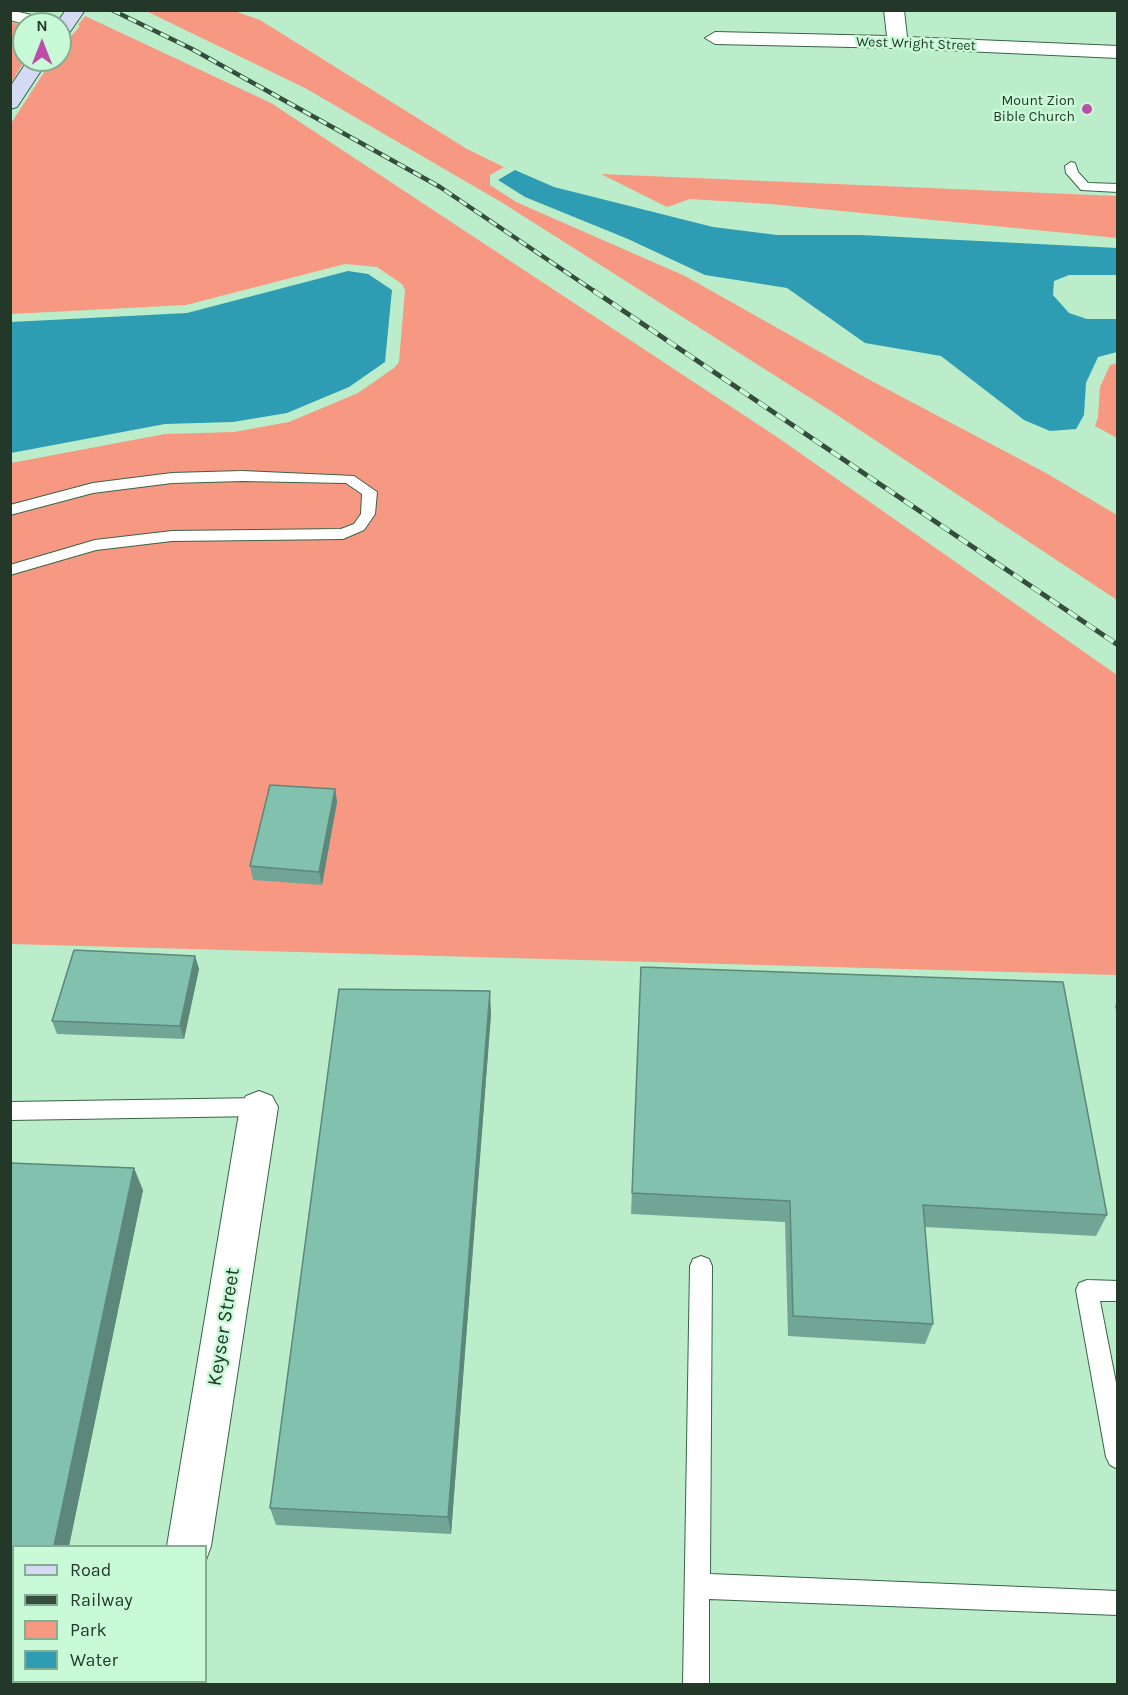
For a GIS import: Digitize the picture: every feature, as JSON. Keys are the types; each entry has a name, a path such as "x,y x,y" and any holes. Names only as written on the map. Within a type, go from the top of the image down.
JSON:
{"main road":[{"path":"10,103 30,72"}],"street":[{"path":"894,10 898,42"},
{"name":"West Wright Street","path":"715,38 898,42 1118,52"},
{"name":"Keyser Street","path":"189,1545 259,1107"}],"lane":[{"path":"1071,166 1072,173 1085,187 1118,188"},
{"path":"10,510 93,488 172,478 242,476 349,479 370,492 368,514 359,527 343,534 172,536 95,545 10,570"},
{"path":"10,1111 259,1107"},
{"path":"696,1684 700,1266"},
{"path":"1118,1291 1087,1290 1118,1457"},
{"path":"697,1586 1118,1603"}],"green space":[{"path":"146,11 234,11 260,20 467,149 504,167 490,175 490,185 516,202 685,276 868,379 1046,473 1117,515 1117,600 834,413 501,202 305,88"},
{"path":"85,16 271,103 777,437 1117,675 1117,975 11,944 11,463 165,434 234,432 289,422 358,393 399,362 405,290 402,284 377,267 345,264 186,305 11,314 10,125 44,72 72,72 72,35 80,26 78,25"},
{"path":"11,22 12,72 18,72 11,83"},
{"path":"601,174 1117,196 1117,238 770,204 690,199 667,207"},
{"path":"1118,363 1117,438 1095,426 1098,417 1100,387 1110,365"}],"water":[{"path":"515,170 554,187 713,227 777,235 861,235 1117,248 1117,275 1069,275 1054,281 1053,295 1069,313 1087,319 1117,319 1117,352 1098,357 1086,383 1084,415 1076,429 1050,431 1024,420 941,356 865,343 787,288 705,275 628,239 525,197 498,180"},
{"path":"348,271 368,274 392,290 385,362 349,387 287,413 233,422 165,424 11,453 11,322 187,313"}],"building":[{"path":"270,785 335,789 319,872 250,866"},
{"path":"74,950 195,956 180,1026 52,1021"},
{"path":"641,967 1063,982 1107,1215 923,1205 933,1324 793,1316 790,1201 632,1193"},
{"path":"339,989 490,991 448,1517 270,1508"},
{"path":"10,1163 134,1168 54,1545 12,1545 12,1622 10,1622"}],"railway":[{"path":"112,10 192,49 440,187 597,293"},
{"path":"594,291 1118,645"}],"place":[{"name":"Mount Zion Bible Church","path":"1087,109"}]}
